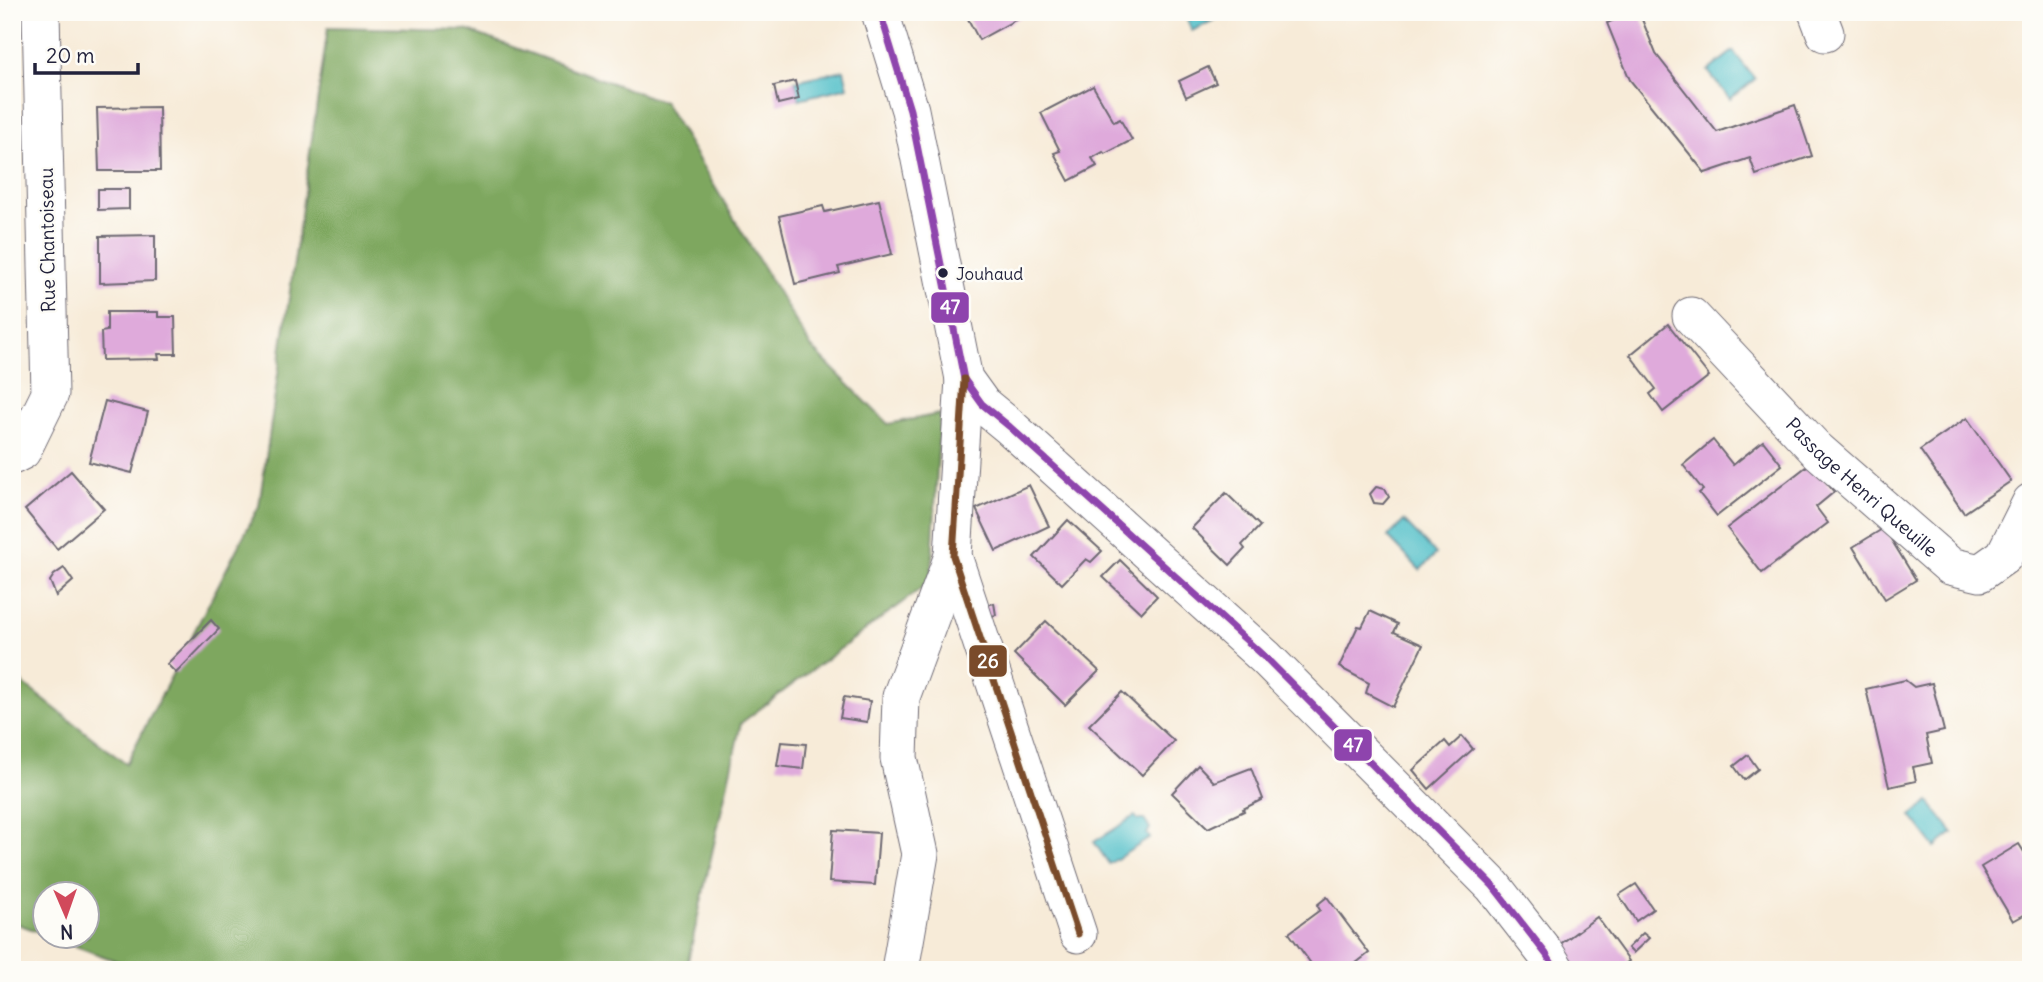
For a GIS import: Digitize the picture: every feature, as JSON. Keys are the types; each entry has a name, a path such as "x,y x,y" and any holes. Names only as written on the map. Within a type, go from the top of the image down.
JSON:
{"street":[{"name":"Rue Chantoiseau","path":"12,456 22,451 50,394 41,12"},
{"path":"880,12 910,110 964,379 953,556 901,697 899,758 920,855 900,970"},
{"name":"Passage Henri Queuille","path":"1691,316 1816,449 1950,566 1980,573 2004,556 2031,502"},
{"path":"964,379 982,404 1266,658 1493,886 1556,970"},
{"path":"953,556 1078,934"}],"green space":[{"path":"328,27 466,30 664,102 811,347 888,424 940,414 931,581 741,723 686,970 141,970 86,950 102,950 102,880 32,880 32,929 12,922 12,675 126,764 259,506"}],"water":[{"path":"1184,12 1216,12 1218,18 1192,31"},
{"path":"1733,51 1755,79 1730,99 1708,71"},
{"path":"844,70 848,87 799,99 795,81"},
{"path":"1404,521 1436,554 1420,570 1388,537"},
{"path":"1929,802 1953,833 1935,847 1911,816"},
{"path":"1135,816 1138,820 1144,820 1150,828 1147,834 1150,838 1109,864 1094,842"}],"building":[{"path":"976,12 1030,12 979,40 968,19 978,14"},
{"path":"1639,12 1656,54 1717,132 1795,105 1812,156 1756,175 1750,158 1705,173 1630,80 1607,23"},
{"path":"1208,67 1216,83 1186,97 1179,81"},
{"path":"795,81 799,99 778,104 774,86"},
{"path":"1093,86 1114,122 1120,119 1132,140 1092,158 1097,166 1069,181 1054,153 1060,151 1041,113"},
{"path":"159,107 160,171 99,171 97,108"},
{"path":"98,189 129,189 129,209 98,210"},
{"path":"879,200 892,254 838,267 840,273 795,284 779,216 823,206 825,212"},
{"path":"155,235 155,281 100,283 100,236"},
{"path":"107,312 158,312 158,317 175,317 176,354 158,354 159,359 102,360 101,332 107,331"},
{"path":"1668,324 1709,376 1663,412 1650,394 1656,389 1630,355"},
{"path":"105,401 148,412 132,473 89,462"},
{"path":"1967,418 2011,481 1964,513 1920,450"},
{"path":"1713,440 1733,465 1763,441 1782,465 1717,516 1699,493 1703,490 1683,465"},
{"path":"1811,463 1834,492 1816,507 1828,523 1762,573 1727,528"},
{"path":"71,471 104,509 57,549 25,510"},
{"path":"1029,485 1049,526 996,551 976,509"},
{"path":"1376,487 1385,489 1389,497 1383,504 1374,503 1370,494"},
{"path":"1226,493 1260,526 1242,545 1245,549 1230,565 1192,528"},
{"path":"1068,520 1102,551 1091,562 1086,559 1062,584 1034,557"},
{"path":"1884,528 1916,580 1885,599 1853,547"},
{"path":"1120,560 1157,596 1141,613 1103,577"},
{"path":"64,568 73,581 56,596 50,581"},
{"path":"994,603 996,615 984,618 981,607"},
{"path":"1370,611 1398,624 1394,632 1423,645 1393,707 1366,693 1369,683 1339,667 1358,626 1362,627"},
{"path":"211,620 219,629 176,673 167,664"},
{"path":"1046,621 1099,671 1065,705 1014,654"},
{"path":"1905,680 1914,687 1932,683 1944,731 1926,735 1932,763 1913,767 1916,781 1889,787 1866,689"},
{"path":"1122,692 1174,741 1142,775 1089,725"},
{"path":"844,697 870,701 867,722 840,718"},
{"path":"1462,736 1473,749 1429,789 1413,770 1445,741 1450,747"},
{"path":"781,742 806,744 803,769 777,766"},
{"path":"1748,755 1758,769 1744,780 1734,766"},
{"path":"1198,765 1214,782 1251,768 1263,799 1208,828 1172,793"},
{"path":"833,830 879,833 875,885 829,882"},
{"path":"2019,844 2031,863 2031,911 2013,921 1981,867"},
{"path":"1636,884 1653,909 1636,921 1619,895"},
{"path":"1327,897 1369,953 1347,970 1306,970 1312,965 1289,933 1320,910 1317,905"},
{"path":"1597,917 1629,961 1617,970 1577,970 1559,945"},
{"path":"1643,933 1649,938 1633,953 1628,948"}],"transit line":[{"name":"47","path":"880,12 910,110 964,379 982,404 1266,658 1493,886 1556,970"},
{"name":"26","path":"964,379 953,556 1078,934"}],"place":[{"name":"Jouhaud","path":"943,273"}]}
